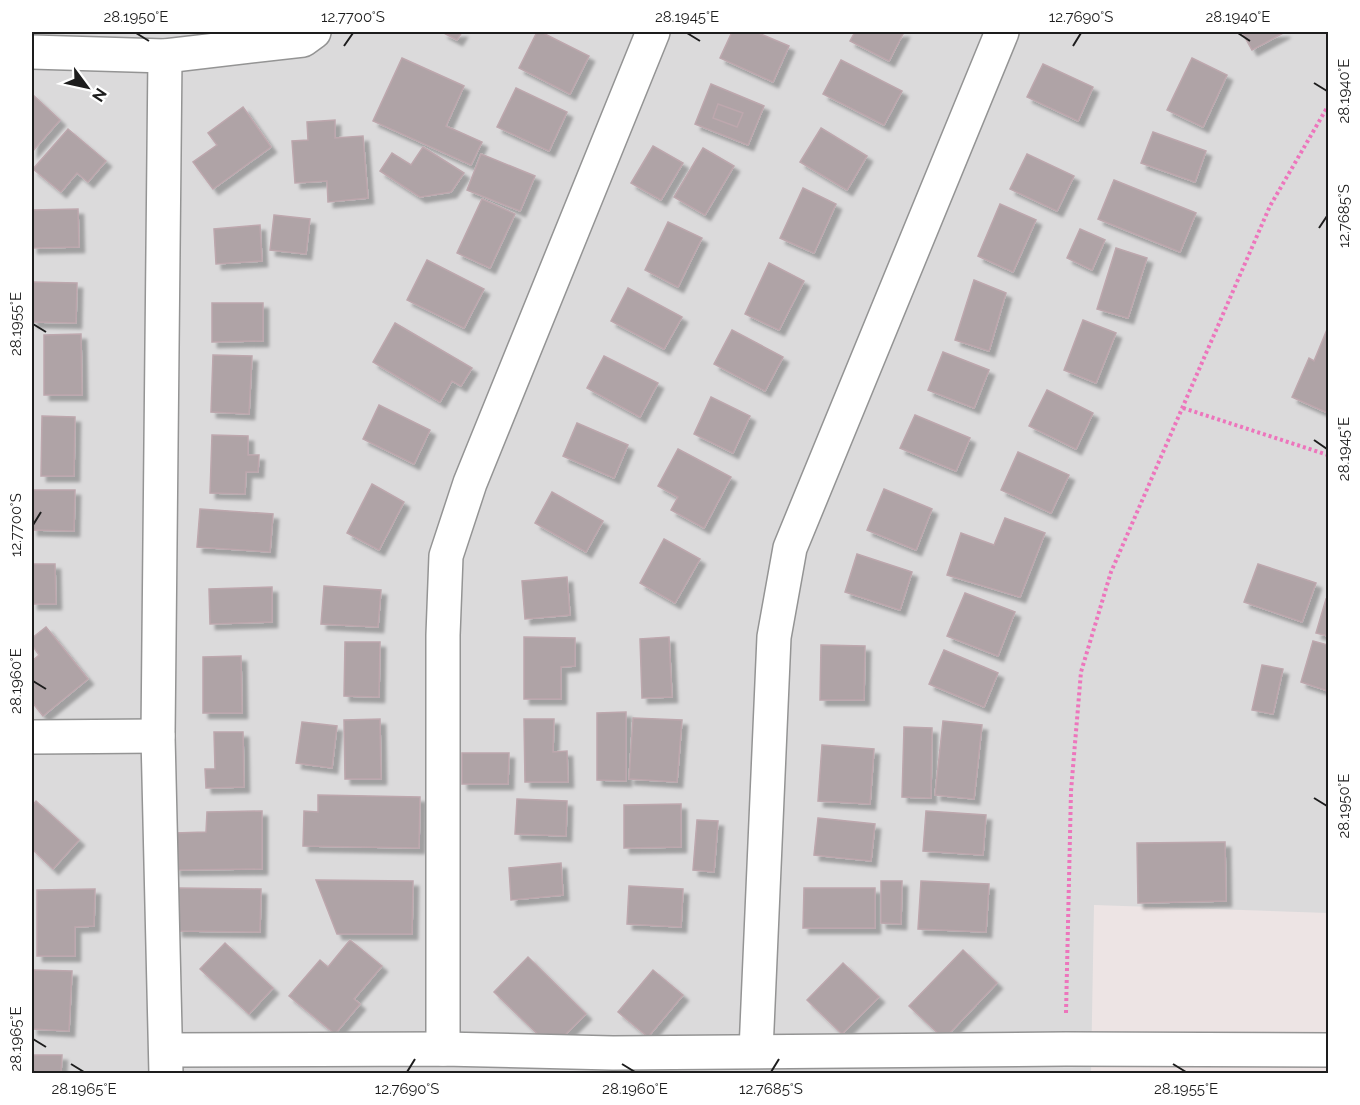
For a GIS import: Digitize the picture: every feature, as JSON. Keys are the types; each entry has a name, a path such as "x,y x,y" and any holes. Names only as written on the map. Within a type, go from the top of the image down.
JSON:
{"street":[{"path":"32,52 165,56 303,40 314,32"},
{"path":"443,1049 443,635 446,556 470,483 653,32"},
{"path":"756,1051 774,637 790,548 1002,32"},
{"path":"165,56 158,736 167,1062 443,1049 613,1063 756,1051 1329,1050"},
{"path":"32,737 158,736"}],"path":[{"path":"1066,1049 1071,791 1081,672 1111,572 1270,206 1329,106"},
{"path":"1184,408 1329,455"}],"shaded area":[{"path":"32,32 1328,32 1328,913 1094,905 1091,1073 32,1073"}],"building":[{"path":"442,32 462,32 457,40"},
{"path":"537,32 589,56 570,94 519,68"},
{"path":"732,32 756,32 789,46 773,82 720,58"},
{"path":"855,32 904,32 889,61 850,41"},
{"path":"1242,32 1285,32 1252,50"},
{"path":"402,58 464,86 446,126 482,142 471,165 373,121"},
{"path":"1192,58 1227,75 1203,127 1167,110"},
{"path":"841,60 902,91 884,125 823,94"},
{"path":"1043,64 1093,87 1078,121 1027,97"},
{"path":"711,84 764,106 748,145 695,124"},
{"path":"516,88 567,112 549,151 497,127"},
{"path":"32,94 60,120 32,152"},
{"path":"718,104 743,113 737,127 713,118"},
{"path":"243,107 271,147 213,189 193,162 217,145 208,133"},
{"path":"335,120 335,138 363,136 368,198 328,202 327,181 295,183 292,141 308,140 307,122"},
{"path":"821,128 867,156 847,190 800,162"},
{"path":"68,129 106,161 88,182 77,173 61,192 33,169"},
{"path":"1153,132 1206,151 1195,182 1141,163"},
{"path":"653,146 683,163 661,200 631,183"},
{"path":"423,147 464,173 451,192 420,197 380,171 392,153 411,165"},
{"path":"703,148 734,166 705,215 674,197"},
{"path":"481,154 535,176 520,211 467,190"},
{"path":"1027,154 1074,176 1057,211 1010,189"},
{"path":"1114,180 1196,213 1180,252 1098,219"},
{"path":"803,188 836,204 814,253 780,238"},
{"path":"482,199 515,214 490,268 457,253"},
{"path":"1000,204 1036,220 1013,272 978,256"},
{"path":"78,209 79,247 32,248 32,210"},
{"path":"274,215 310,219 306,254 270,250"},
{"path":"668,222 702,238 678,287 645,270"},
{"path":"260,225 262,261 216,264 214,229"},
{"path":"1080,229 1105,240 1092,270 1067,258"},
{"path":"1116,248 1147,258 1128,318 1097,309"},
{"path":"427,260 484,289 464,328 407,300"},
{"path":"769,263 804,281 779,330 745,314"},
{"path":"974,280 1006,293 989,351 955,340"},
{"path":"32,282 77,283 76,323 32,322"},
{"path":"628,288 682,317 664,349 611,321"},
{"path":"212,303 263,303 263,341 212,342"},
{"path":"1083,320 1116,333 1096,383 1064,370"},
{"path":"395,323 472,368 461,386 452,381 440,402 373,362"},
{"path":"1328,327 1328,413 1292,397 1309,358 1314,361"},
{"path":"732,330 783,357 765,391 714,364"},
{"path":"81,334 82,395 44,395 44,335"},
{"path":"943,352 989,370 974,408 928,390"},
{"path":"213,355 252,356 249,414 211,412"},
{"path":"604,356 658,383 640,417 587,388"},
{"path":"1047,390 1093,413 1076,449 1029,426"},
{"path":"711,397 750,416 733,453 694,434"},
{"path":"379,405 430,430 414,464 363,439"},
{"path":"915,415 970,438 956,471 900,448"},
{"path":"42,416 75,417 74,476 41,476"},
{"path":"577,423 628,445 614,478 563,456"},
{"path":"212,435 248,436 248,455 259,455 258,472 246,472 245,494 210,493"},
{"path":"678,449 731,477 704,528 671,510 678,497 658,486"},
{"path":"1018,452 1069,475 1051,513 1001,490"},
{"path":"372,484 404,502 379,550 347,533"},
{"path":"884,489 932,509 916,550 867,530"},
{"path":"32,490 75,490 74,531 32,530"},
{"path":"552,492 603,521 586,552 535,523"},
{"path":"200,509 273,514 270,552 197,547"},
{"path":"1005,518 1045,533 1020,597 947,575 961,533 994,545"},
{"path":"664,539 700,559 675,603 640,583"},
{"path":"857,554 912,572 900,610 845,592"},
{"path":"32,564 55,564 56,604 32,604"},
{"path":"1258,564 1316,583 1302,622 1244,602"},
{"path":"567,577 570,615 525,619 522,581"},
{"path":"324,586 381,590 378,627 321,624"},
{"path":"272,587 272,622 210,624 209,589"},
{"path":"965,593 1015,612 998,656 947,636"},
{"path":"1326,599 1328,600 1328,636 1316,633"},
{"path":"46,627 88,679 43,716 32,702 32,661 39,655 32,645 32,638"},
{"path":"524,637 575,638 575,666 561,667 561,699 524,699"},
{"path":"669,637 672,697 642,698 640,639"},
{"path":"1313,641 1328,645 1328,691 1301,682"},
{"path":"345,642 380,642 379,697 344,696"},
{"path":"821,645 865,646 864,700 820,700"},
{"path":"944,650 998,673 984,707 929,684"},
{"path":"241,656 242,713 203,713 203,657"},
{"path":"1262,665 1283,669 1273,714 1252,710"},
{"path":"626,712 626,781 597,780 597,713"},
{"path":"633,718 682,720 677,782 629,779"},
{"path":"380,719 381,779 345,779 344,720"},
{"path":"524,719 554,719 553,752 567,751 568,782 525,782"},
{"path":"943,721 982,725 974,799 935,795"},
{"path":"302,722 337,726 332,768 296,763"},
{"path":"904,727 932,728 931,798 902,797"},
{"path":"214,732 243,732 244,787 206,788 205,769 215,769"},
{"path":"822,745 874,749 870,804 818,801"},
{"path":"462,753 509,753 508,784 462,784"},
{"path":"318,795 420,797 419,848 303,846 304,811 318,812"},
{"path":"517,799 567,801 566,836 515,834"},
{"path":"36,801 79,840 53,869 32,849 32,806"},
{"path":"681,804 681,847 624,848 624,805"},
{"path":"262,811 262,869 175,870 175,833 206,832 207,812"},
{"path":"926,811 986,815 983,855 923,851"},
{"path":"818,818 875,824 871,861 814,855"},
{"path":"697,820 718,821 714,872 693,870"},
{"path":"1225,842 1226,901 1138,903 1137,843"},
{"path":"561,863 563,895 511,900 509,868"},
{"path":"316,880 413,881 412,934 337,934"},
{"path":"881,881 902,881 901,924 881,923"},
{"path":"921,881 989,884 986,932 918,929"},
{"path":"629,886 683,889 681,927 627,924"},
{"path":"178,888 261,889 260,932 177,931"},
{"path":"804,888 875,888 875,928 803,928"},
{"path":"95,889 94,926 75,927 75,956 37,956 37,890"},
{"path":"350,940 382,966 354,999 360,1004 335,1034 289,996 320,960 328,967"},
{"path":"225,943 273,988 249,1014 200,969"},
{"path":"963,950 997,983 944,1039 909,1006"},
{"path":"528,957 586,1014 552,1048 494,992"},
{"path":"843,963 879,997 842,1034 807,1000"},
{"path":"34,970 72,971 69,1031 32,1029"},
{"path":"653,970 683,995 648,1037 618,1012"},
{"path":"32,1055 62,1055 61,1073 79,1074 32,1074"}]}
